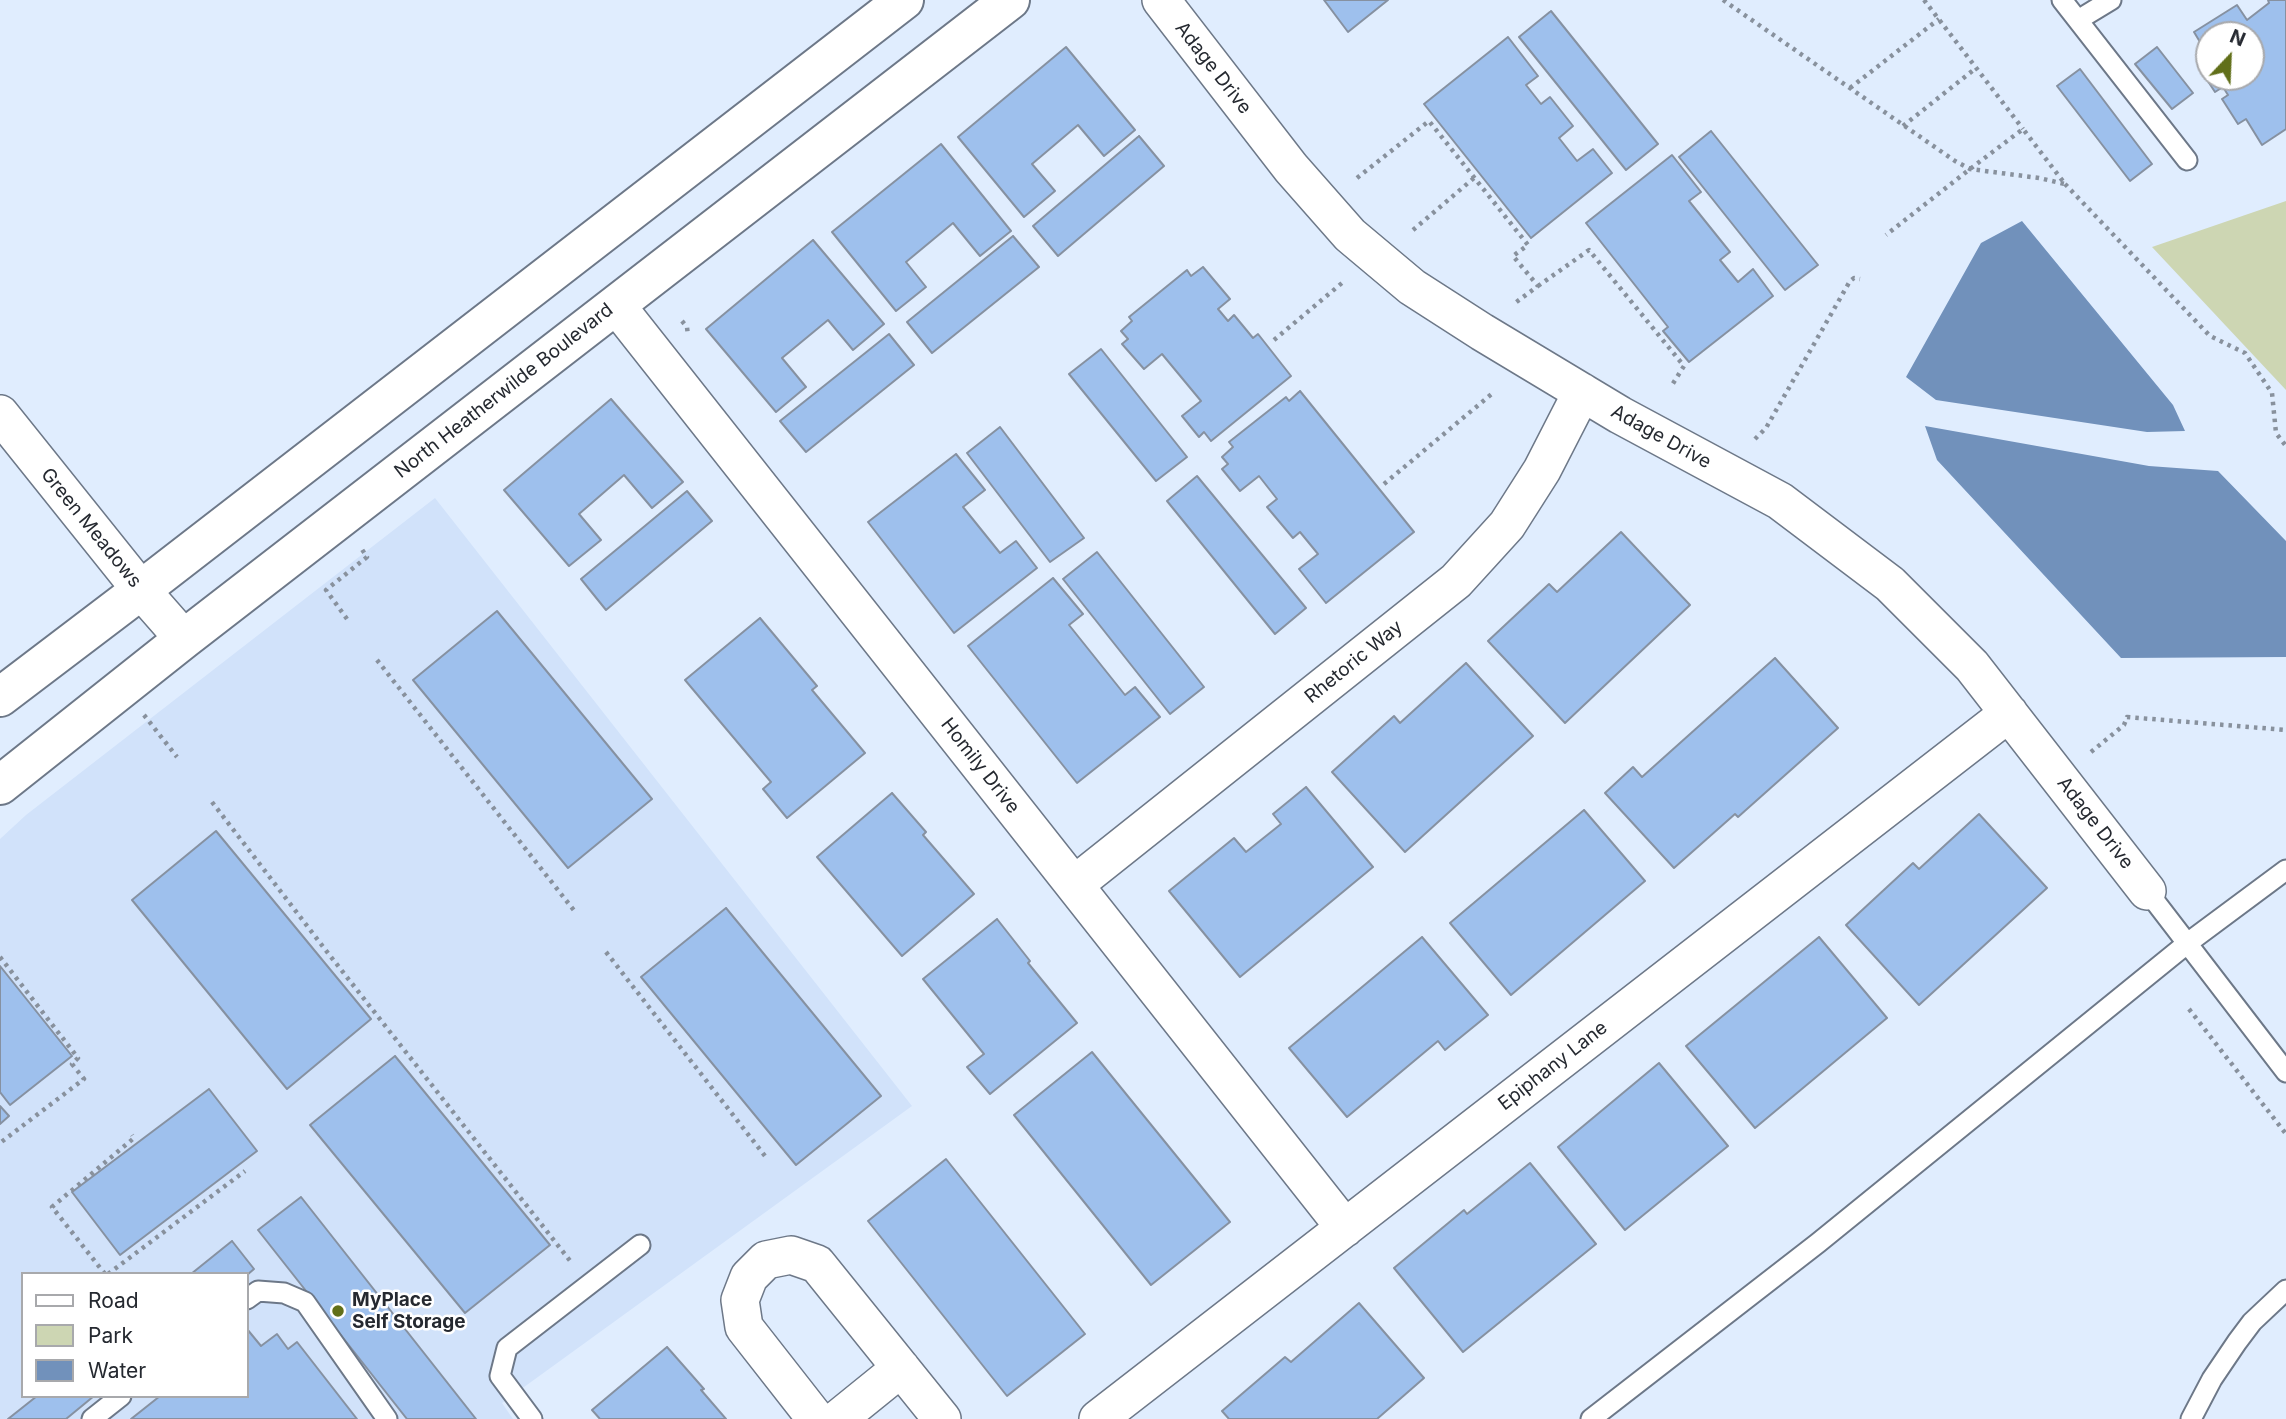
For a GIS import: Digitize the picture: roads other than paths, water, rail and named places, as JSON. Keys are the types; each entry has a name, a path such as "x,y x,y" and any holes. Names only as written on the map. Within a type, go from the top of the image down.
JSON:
{"main road":[{"path":"0,697 904,0"},
{"name":"North Heatherwilde Boulevard","path":"0,785 184,639 1010,0"}],"street":[{"name":"Adage Drive","path":"1161,0 1290,168 1350,235 1412,288 1582,392 1780,501 1890,584 1972,666 2147,891"},
{"name":"Homily Drive","path":"616,305 1345,1228"},
{"name":"Rhetoric Way","path":"1074,885 1456,581 1507,525 1542,470 1582,392"},
{"name":"Green Meadows","path":"0,414 141,590 184,639"},
{"name":"Epiphany Lane","path":"1098,1419 2009,713"},
{"path":"817,1419 744,1327 740,1300 749,1277 766,1260 791,1255 817,1264 942,1419"},
{"path":"838,1419 901,1368"}],"lane":[{"path":"2062,0 2186,160"},
{"path":"2078,20 2111,0"},
{"path":"1591,1419 1818,1243 2189,942 2286,870"},
{"path":"2147,891 2189,942 2286,1072"},
{"path":"531,1419 500,1376 507,1348 640,1245"},
{"path":"2191,1419 2212,1379 2237,1342 2252,1322 2286,1290"},
{"path":"248,1298 258,1291 284,1293 305,1302 387,1419"},
{"path":"92,1419 118,1398"}],"water":[{"path":"2022,221 2173,405 2185,431 2147,432 1936,400 1906,377 1981,243"},
{"path":"1925,426 2149,466 2218,471 2286,541 2286,657 2121,658 1937,460"}],"place":[{"name":"MyPlace Self Storage","path":"338,1311"}]}
